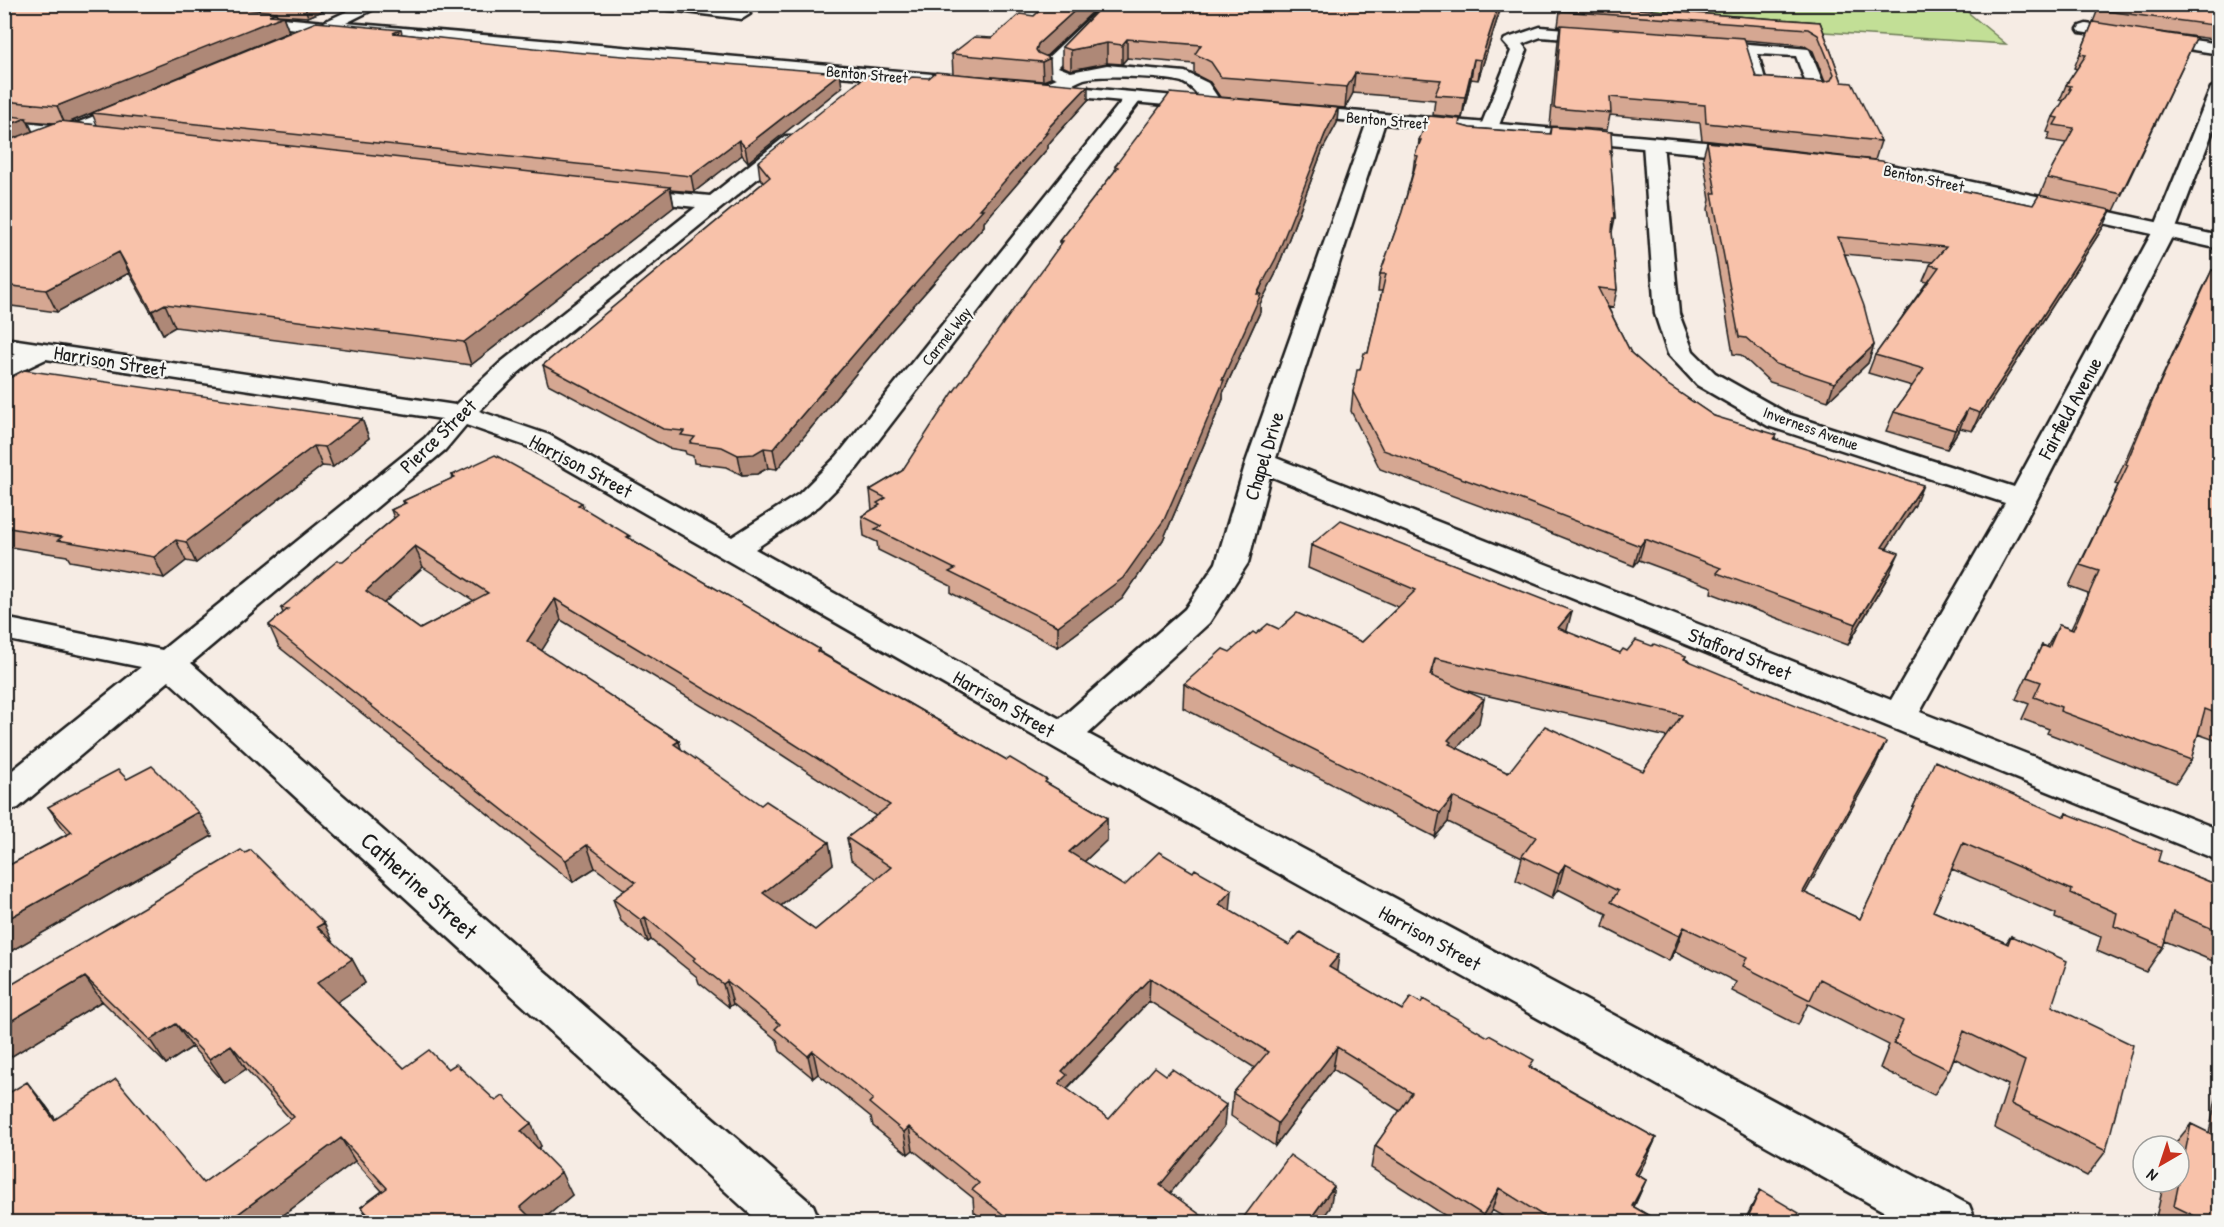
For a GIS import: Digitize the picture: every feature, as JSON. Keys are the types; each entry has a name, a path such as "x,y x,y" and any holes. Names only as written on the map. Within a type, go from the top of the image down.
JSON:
{"street":[{"path":"286,42 377,4"},
{"path":"654,4 742,14"},
{"path":"1070,78 1047,68 1113,4"},
{"name":"Benton Street","path":"221,17 977,83"},
{"path":"2086,29 2220,49"},
{"path":"1489,128 1520,50 1511,42 1540,32 1615,38"},
{"path":"1683,43 1748,48"},
{"path":"1214,105 1202,87 1185,78 1107,70 1082,74 1037,88 1214,105 1236,106"},
{"path":"847,96 873,74"},
{"name":"Fairfield Avenue","path":"1899,717 2022,499 2164,231 2220,88"},
{"path":"4,159 155,97"},
{"name":"Carmel Way","path":"733,550 808,500 847,462 1134,97"},
{"name":"Benton Street","path":"1270,109 1768,154"},
{"name":"Chapel Drive","path":"1063,737 1197,616 1232,563 1260,462 1377,119"},
{"name":"Pierce Street","path":"4,798 435,444 461,414 509,368 812,124"},
{"path":"4,125 109,138"},
{"name":"Inverness Avenue","path":"1653,143 1667,314 1681,354 1706,379 1778,420 2022,499"},
{"name":"Benton Street","path":"1829,160 1922,177 2220,243"},
{"path":"603,191 715,204"},
{"name":"Harrison Street","path":"4,345 461,414 539,441 1063,737 1950,1222"},
{"path":"4,371 42,351"},
{"name":"Stafford Street","path":"1260,462 2220,846"},
{"path":"4,628 169,662"},
{"name":"Catherine Street","path":"169,662 795,1222"}],"green space":[{"path":"1650,5 1959,5 2006,44 1657,21"}],"building":[{"path":"25,4 193,4 276,12 269,15 283,16 57,106 4,101 4,11"},
{"path":"1047,4 1082,4 1038,44 1036,50 1038,53 1050,58 1042,62 952,54 974,37 992,38 1020,14 1034,16"},
{"path":"1104,4 1499,4 1481,60 1474,59 1465,97 1435,95 1441,80 1355,73 1347,87 1221,77 1211,62 1195,54 1201,45 1127,39 1122,45 1107,43 1071,50 1062,47"},
{"path":"1562,4 1637,4 1637,9 1820,22 1842,82 1852,83 1881,141 1706,123 1705,105 1610,97 1611,113 1554,108 1561,25 1744,38 1756,77 1824,82 1831,80 1834,74 1818,35 1808,29 1561,11"},
{"path":"2100,4 2220,4 2220,26 2099,10"},
{"path":"316,22 401,30 393,33 572,52 840,73 745,147 739,140 691,176 92,113"},
{"path":"2093,22 2196,38 2121,194 2047,178 2074,128 2054,125 2058,118 2053,117 2071,89 2069,89 2071,86 2066,85 2086,55 2080,54"},
{"path":"936,72 1088,86 1050,126 1045,133 1047,133 980,209 983,209 890,312 773,449 764,448 754,454 738,455 722,447 690,443 695,437 681,435 684,431 663,429 543,365 770,177 758,162 867,75 909,79 912,77 929,78"},
{"path":"1170,93 1338,108 1325,134 1276,258 1257,294 1261,294 1222,380 1224,380 1164,520 1123,578 1058,626 949,572 955,569 875,529 882,526 862,516 880,505 877,503 886,498 870,490 902,471 952,394 1063,241 1060,241 1118,167 1115,166"},
{"path":"4,115 26,118 4,127"},
{"path":"1429,116 1460,119 1459,125 1470,128 1551,134 1552,127 1611,132 1612,151 1610,151 1615,218 1613,218 1612,232 1617,290 1598,288 1631,353 1665,383 1714,416 1777,435 1774,439 1923,485 1882,547 1899,553 1856,624 1717,573 1721,568 1645,539 1640,546 1522,500 1383,450 1353,392 1357,370 1360,370 1364,353 1368,353 1386,274 1380,274 1402,212 1418,156 1415,155 1421,140 1419,140"},
{"path":"60,121 670,187 464,342 165,304 152,311 119,252 46,290 4,285 4,142"},
{"path":"1707,142 1882,161 1889,163 1890,175 2002,199 2033,205 2039,195 2111,210 1980,413 1968,409 1955,430 1894,412 1924,369 1875,355 1939,267 1930,265 1946,247 1838,237 1864,306 1874,345 1834,383 1776,364 1746,338 1739,337 1712,193 1716,193"},
{"path":"2220,262 2220,715 2205,709 2191,760 2060,711 2061,707 2034,697 2041,682 2027,677 2042,645 2049,648 2059,625 2073,630 2099,571 2080,565 2128,465 2126,464 2160,383 2212,270 2216,271"},
{"path":"24,370 362,419 325,447 314,446 186,542 176,540 154,557 58,540 62,537 4,527 4,381"},
{"path":"495,455 582,503 578,505 630,536 627,537 819,649 817,651 1007,760 1010,758 1047,780 1045,782 1107,818 1069,852 1124,886 1159,852 1193,872 1195,869 1232,890 1219,904 1289,945 1300,932 1339,955 1329,967 1402,1010 1411,997 1421,1003 1423,999 1488,1037 1489,1035 1534,1060 1529,1067 1656,1138 1635,1174 1646,1180 1632,1206 1660,1222 1553,1222 1499,1188 1483,1215 1375,1146 1412,1093 1337,1047 1278,1123 1233,1093 1268,1052 1150,978 1062,1071 1067,1075 1059,1083 1109,1119 1155,1067 1166,1075 1172,1069 1226,1105 1160,1185 1210,1222 1028,1222 1020,1216 1013,1222 972,1190 979,1183 909,1127 904,1132 869,1103 873,1099 813,1051 808,1056 775,1029 780,1024 727,981 723,984 645,917 641,920 613,899 636,882 587,845 566,860 269,625 288,609 281,608 337,561 343,561 398,515 391,510 406,503 403,501 455,477 452,475","holes":["415,546 488,593 420,629 366,591","555,599 774,731 890,805 847,838 891,867 815,930 763,893 829,842 766,801 761,805 674,744 679,741 527,641"]},
{"path":"1341,520 1572,611 1558,628 1620,653 1623,649 1627,651 1636,640 1652,646 1654,644 1686,656 1684,659 1886,742 1803,892 1860,919 1935,761 2065,817 2066,813 2161,851 2158,861 2220,886 2220,932 2173,912 2163,947 2114,926 2117,913 2071,893 2072,890 1963,843 1933,911 2008,944 2011,936 2067,961 2052,1006 2133,1045 2106,1151 2011,1104 2025,1061 1964,1031 1949,1070 1894,1043 1903,1021 1820,979 1810,1000 1743,966 1747,957 1684,927 1679,936 1611,902 1618,891 1565,864 1559,874 1522,856 1536,837 1453,797 1440,813 1184,684 1223,649 1230,652 1253,632 1256,634 1268,624 1279,629 1297,613 1362,642 1416,590 1311,545","holes":["1435,658 1682,715 1643,771 1545,726 1508,773 1449,744 1451,742 1448,740 1484,699 1430,675"]},
{"path":"152,766 198,812 4,921 4,868 72,832 48,807 118,770 127,779"},
{"path":"241,850 245,853 251,850 324,923 317,927 352,959 317,983 404,1068 429,1050 448,1069 456,1064 496,1101 503,1096 531,1123 521,1131 561,1172 520,1207 535,1222 375,1222 361,1207 387,1188 341,1138 227,1222 4,1222 4,1096 27,1082 54,1120 116,1079 203,1183 294,1117 231,1045 209,1059 176,1024 150,1040 85,977 4,1025 4,989"},
{"path":"2191,1124 2220,1138 2220,1222 2207,1222 2174,1206 2176,1194 2191,1194 2191,1134 2189,1134"},
{"path":"1290,1155 1334,1186 1308,1222 1240,1222"},
{"path":"1760,1190 1799,1213 1794,1222 1746,1222"}]}
